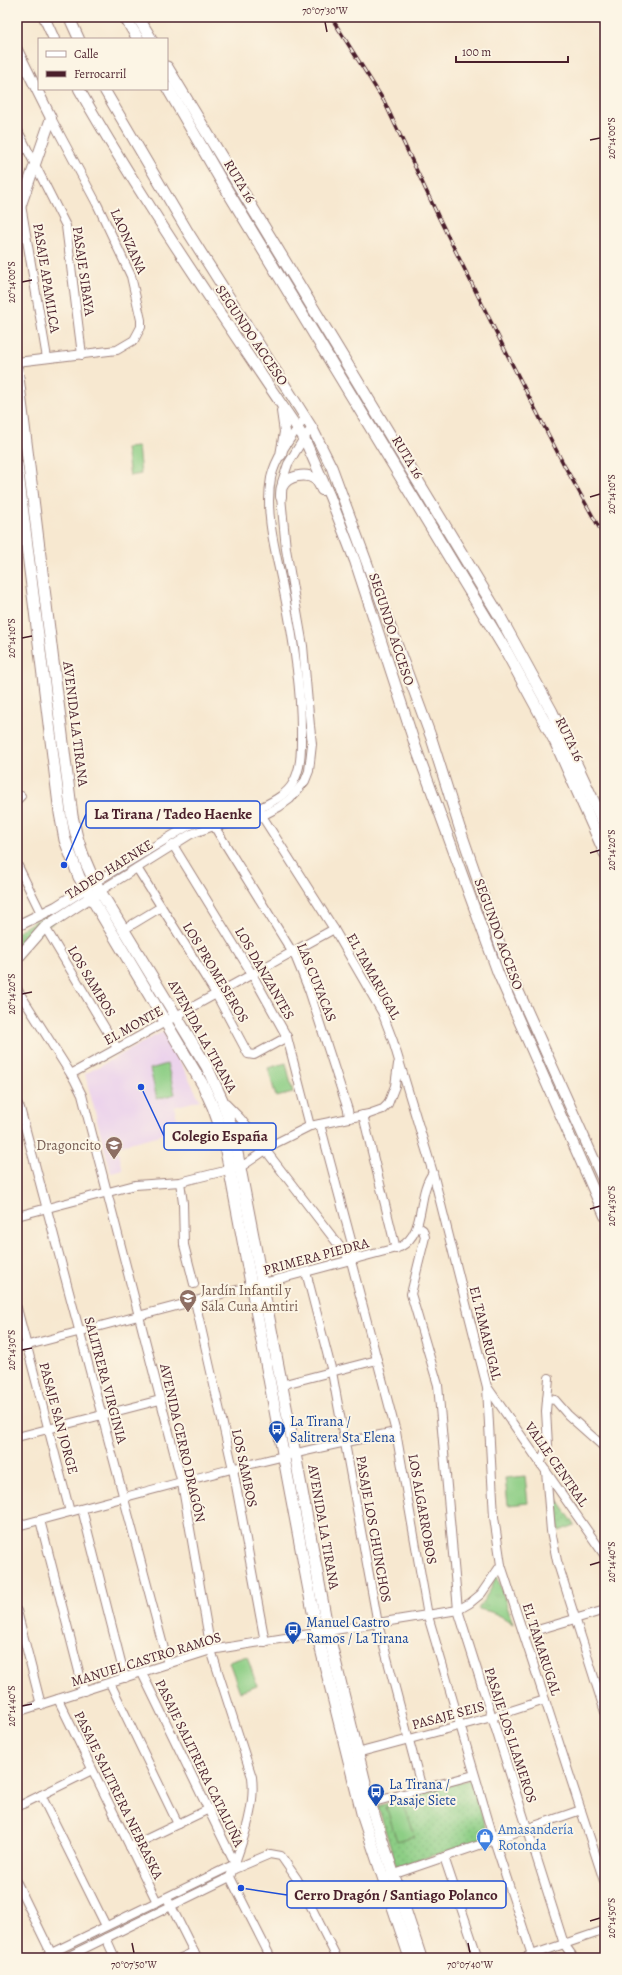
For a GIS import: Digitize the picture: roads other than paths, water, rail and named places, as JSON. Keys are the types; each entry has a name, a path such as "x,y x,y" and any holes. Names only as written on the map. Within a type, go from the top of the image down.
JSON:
{"highway":[{"path":"125,17 137,38"},
{"path":"138,17 149,38"},
{"name":"RUTA 16","path":"168,69 495,609 552,712 605,826"},
{"name":"RUTA 16","path":"168,89 222,182 506,650 555,741 605,853"},
{"name":"AVENIDA LA TIRANA","path":"17,369 72,816 81,853 93,890 209,1096 236,1168"},
{"name":"AVENIDA LA TIRANA","path":"17,465 62,827 72,859 123,930 207,1068 222,1100 233,1132 236,1168 322,1632 363,1817 389,1876 421,1958"},
{"name":"AVENIDA LA TIRANA","path":"257,1285 281,1385 290,1454"},
{"name":"AVENIDA LA TIRANA","path":"322,1632 357,1753 410,1958"}],"main road":[{"path":"44,17 54,38"},
{"path":"69,17 79,38"},
{"name":"LAONZANA","path":"17,50 51,118"},
{"name":"SEGUNDO ACCESO","path":"80,90 104,133 149,204 304,438 360,575 416,748 498,973 605,1216"},
{"name":"SEGUNDO ACCESO","path":"105,90 188,232 306,418 328,458 390,622 431,737 460,829 508,968 605,1184"},
{"path":"17,216 51,118"},
{"path":"279,401 285,424 285,440 281,455"},
{"path":"281,496 282,486 290,480 299,476 312,477 316,480 338,520"},
{"name":"TADEO HAENKE","path":"17,926 93,890"},
{"name":"TADEO HAENKE","path":"17,959 45,928 93,890"}],"street":[{"name":"LAONZANA","path":"17,362 110,351 124,347 134,340 141,327 141,320 131,276 97,204 51,118"},
{"name":"PASAJE SIBAYA","path":"17,129 66,226 82,355"},
{"name":"PASAJE APAMILCA","path":"21,202 47,358"},
{"path":"259,813 290,788 300,769 300,706 286,600 270,512 272,477 281,455 306,418"},
{"path":"259,813 279,807 290,799 302,787 309,771 312,744 303,646 286,549 281,496 285,472 304,438 312,428"},
{"name":"TADEO HAENKE","path":"93,890 188,826 220,815 259,813"},
{"name":"TADEO HAENKE","path":"93,890 137,868 192,834 214,826 252,821 259,813"},
{"name":"EL TAMARUGAL","path":"259,813 334,929 382,1012 399,1062 433,1173 487,1387 494,1522 501,1565 605,1884"},
{"name":"LAS CUYACAS","path":"214,826 293,951 309,990 348,1110 349,1118"},
{"name":"LOS DANZANTES","path":"173,845 252,974 287,1037 310,1126"},
{"path":"17,864 42,915"},
{"name":"LOS PROMESEROS","path":"137,868 216,994 248,1054 254,1055 287,1037"},
{"path":"123,930 161,907"},
{"name":"LOS SAMBOS","path":"45,928 117,1048"},
{"name":"EL MONTE","path":"72,1074 334,929"},
{"name":"AVENIDA CERRO DRAGÓN","path":"17,989 72,1074 82,1095 182,1483 211,1650 250,1769 253,1785 250,1812 233,1870"},
{"path":"17,1216 143,1184 180,1182 236,1168 310,1126 363,1116 383,1109 388,1104 395,1086 399,1062"},
{"name":"LOS ALGARROBOS","path":"222,1100 240,1118 353,1260 396,1432 428,1616 459,1726 532,1956"},
{"name":"SALITRERA VIRGINIA","path":"17,1103 20,1108 48,1208 168,1664"},
{"path":"363,1116 396,1249"},
{"path":"320,1124 353,1260"},
{"name":"PRIMERA PIEDRA","path":"17,1348 396,1249 407,1243 417,1226 425,1187 433,1173"},
{"path":"180,1182 183,1202 184,1245 194,1284"},
{"name":"PASAJE LOS LLAMEROS","path":"417,1226 423,1230 425,1237 411,1294 438,1385 458,1610 564,1944 574,1958"},
{"name":"PASAJE LOS CHUNCHOS","path":"306,1272 332,1372 378,1624 422,1789"},
{"name":"LOS SAMBOS","path":"195,1301 233,1469 265,1642"},
{"name":"PASAJE SAN JORGE","path":"17,1308 70,1512"},
{"path":"281,1385 377,1360"},
{"path":"540,1464 548,1445 547,1399 549,1378"},
{"name":"VALLE CENTRAL","path":"487,1387 605,1556"},
{"path":"547,1399 555,1400 568,1415 605,1448"},
{"path":"17,1437 160,1400"},
{"path":"17,1526 290,1454 345,1441 396,1432"},
{"path":"546,1471 555,1551 605,1712"},
{"path":"82,1509 125,1678"},
{"path":"40,1520 84,1691"},
{"name":"MANUEL CASTRO RAMOS","path":"17,1712 211,1650 458,1610 481,1594 501,1565"},
{"path":"524,1634 605,1610"},
{"path":"17,1611 41,1705"},
{"name":"PASAJE SALITRERA CATALUÑA","path":"142,1673 208,1809 233,1870"},
{"path":"110,1683 178,1824"},
{"name":"PASAJE SALITRERA NEBRASKA","path":"58,1700 157,1902"},
{"name":"PASAJE SEIS","path":"357,1753 492,1717 545,1700"},
{"path":"17,1807 92,1770"},
{"path":"370,1803 474,1775"},
{"path":"41,1795 106,1926"},
{"path":"130,1848 208,1809"},
{"path":"389,1876 581,1810"},
{"path":"41,1958 52,1956 106,1926 166,1897 270,1854 281,1856 297,1879 337,1958"},
{"path":"444,1858 478,1958"},
{"path":"65,1958 171,1906 233,1870"},
{"path":"233,1870 271,1958"},
{"path":"17,1883 52,1956"},
{"name":"PASAJE SALITRERA NEBRASKA","path":"166,1897 196,1955"},
{"path":"523,1958 605,1930"},
{"path":"106,1938 116,1958"},
{"path":"181,1958 196,1955"}],"railway":[{"path":"331,17 384,101 439,218 510,360 564,465 605,538"}],"place":[{"name":"La Tirana / Tadeo Haenke","path":"64,865"},
{"name":"Colegio España","path":"141,1087"},
{"name":"Dragoncito","path":"114,1160"},
{"name":"Jardín Infantil y Sala Cuna Amtiri","path":"188,1313"},
{"name":"La Tirana / Salitrera Sta Elena","path":"277,1444"},
{"name":"Manuel Castro Ramos / La Tirana","path":"293,1645"},
{"name":"La Tirana / Pasaje Siete","path":"376,1807"},
{"name":"Amasandería Rotonda","path":"485,1852"},
{"name":"Cerro Dragón / Santiago Polanco","path":"241,1888"}]}
